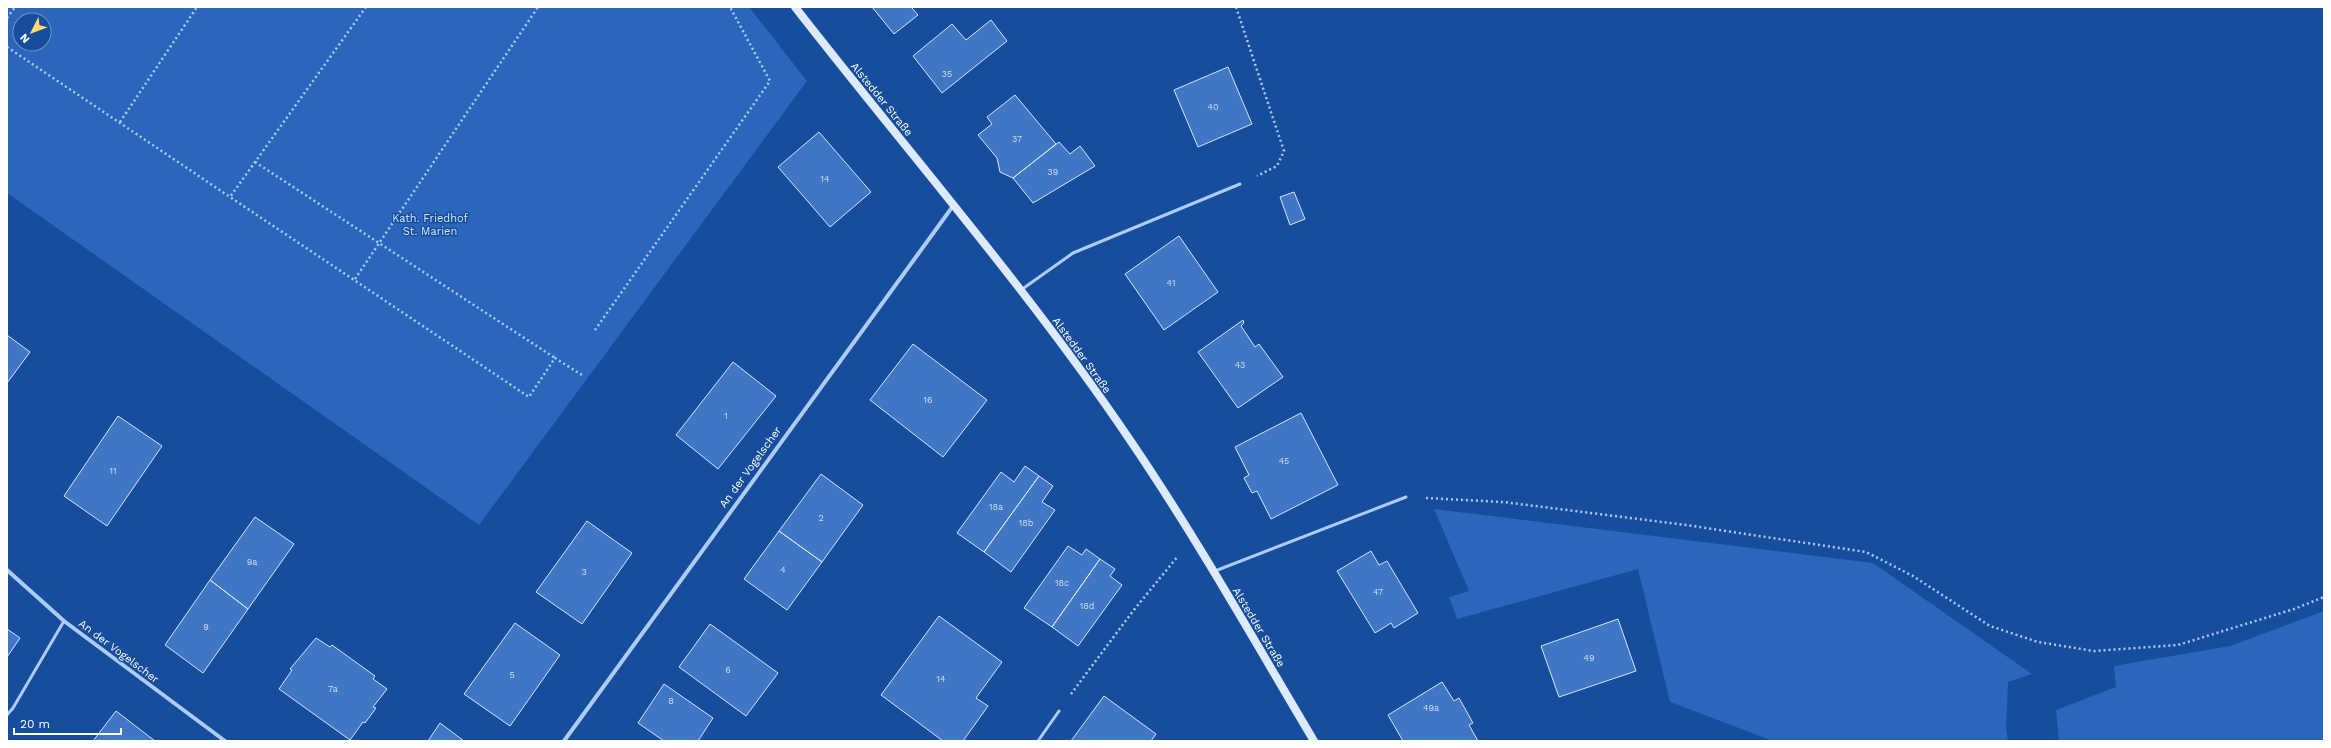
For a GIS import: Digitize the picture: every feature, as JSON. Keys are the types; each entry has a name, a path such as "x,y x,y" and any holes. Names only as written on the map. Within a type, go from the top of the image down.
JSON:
{"street":[{"name":"Alstedder Straße","path":"795,7 1021,290 1130,440 1213,572 1314,741"},
{"name":"An der Vogelscher","path":"564,741 953,206"},
{"name":"An der Vogelscher","path":"7,570 64,621 225,741"}],"lane":[{"path":"1021,290 1073,253 1240,184"},
{"path":"1213,572 1406,497"},
{"path":"7,715 14,708 64,621"},
{"path":"1038,741 1059,711"}],"path":[{"path":"7,18 15,7"},
{"path":"120,122 198,7"},
{"path":"230,197 366,7"},
{"path":"355,279 538,7"},
{"path":"595,330 770,81 730,7"},
{"path":"1236,7 1284,151 1277,166 1240,184"},
{"path":"7,47 529,397 555,358"},
{"path":"254,162 378,244 582,375"},
{"path":"1406,497 1518,504 1686,525 1866,552 1913,576 1990,626 2038,642 2094,651 2178,645 2294,609 2324,597"},
{"path":"1059,711 1133,611 1192,538"}],"green space":[{"name":"Kath. Friedhof St. Marien","path":"7,7 749,7 807,81 479,525 7,193"},
{"path":"1434,509 1873,563 2032,674 2008,682 2006,728 2008,741 1773,741 1670,702 1638,569 1457,619 1449,597 1469,591"},
{"path":"2324,611 2324,741 2059,741 2056,710 2116,687 2114,666 2230,646"}],"building":[{"path":"872,7 911,7 918,15 894,34"},
{"path":"991,20 1007,41 942,93 913,56 952,24 966,40"},
{"path":"1228,67 1252,124 1198,147 1174,90"},
{"path":"1015,95 1056,144 1013,178 1000,172 997,158 978,135 992,124 987,117"},
{"path":"819,132 871,192 830,227 778,167"},
{"path":"1059,142 1070,154 1080,146 1095,166 1033,203 1013,178"},
{"path":"1294,192 1305,219 1290,225 1280,197"},
{"path":"1179,236 1218,292 1164,330 1125,274"},
{"path":"1243,320 1244,323 1241,326 1255,347 1259,344 1283,377 1238,408 1198,352"},
{"path":"7,335 30,352 7,383"},
{"path":"913,344 987,400 943,457 870,400"},
{"path":"733,362 776,396 718,469 676,435"},
{"path":"1301,413 1338,485 1271,519 1257,491 1252,493 1244,478 1249,475 1235,447"},
{"path":"118,416 162,446 107,526 64,496"},
{"path":"1025,466 1039,476 984,552 957,533 1001,472 1014,482"},
{"path":"821,474 863,505 822,562 779,531"},
{"path":"1039,476 1053,486 1042,502 1055,510 1011,572 984,552"},
{"path":"255,517 294,544 248,609 210,580"},
{"path":"587,521 632,553 582,624 536,592"},
{"path":"779,531 822,562 787,610 744,579"},
{"path":"1068,546 1082,555 1086,549 1100,559 1052,627 1024,608"},
{"path":"1371,551 1379,565 1387,561 1418,613 1394,628 1391,623 1375,633 1337,571"},
{"path":"1100,559 1115,569 1110,576 1122,585 1078,646 1052,627"},
{"path":"210,580 248,609 203,673 165,645"},
{"path":"939,616 1002,662 976,698 988,706 963,741 943,741 881,695"},
{"path":"1618,619 1636,671 1559,697 1541,646"},
{"path":"515,623 560,655 510,726 464,694"},
{"path":"710,624 778,673 746,716 679,667"},
{"path":"7,629 20,638 7,657"},
{"path":"316,638 330,647 332,645 375,676 373,679 387,689 373,707 376,708 365,723 363,722 350,740 279,689 292,670 290,669"},
{"path":"1442,682 1454,701 1459,698 1473,723 1469,725 1478,741 1403,741 1388,715"},
{"path":"664,684 713,718 698,741 664,741 638,723"},
{"path":"1104,696 1156,734 1151,741 1071,741"},
{"path":"116,711 155,741 93,741"},
{"path":"440,723 464,741 428,741"}]}
